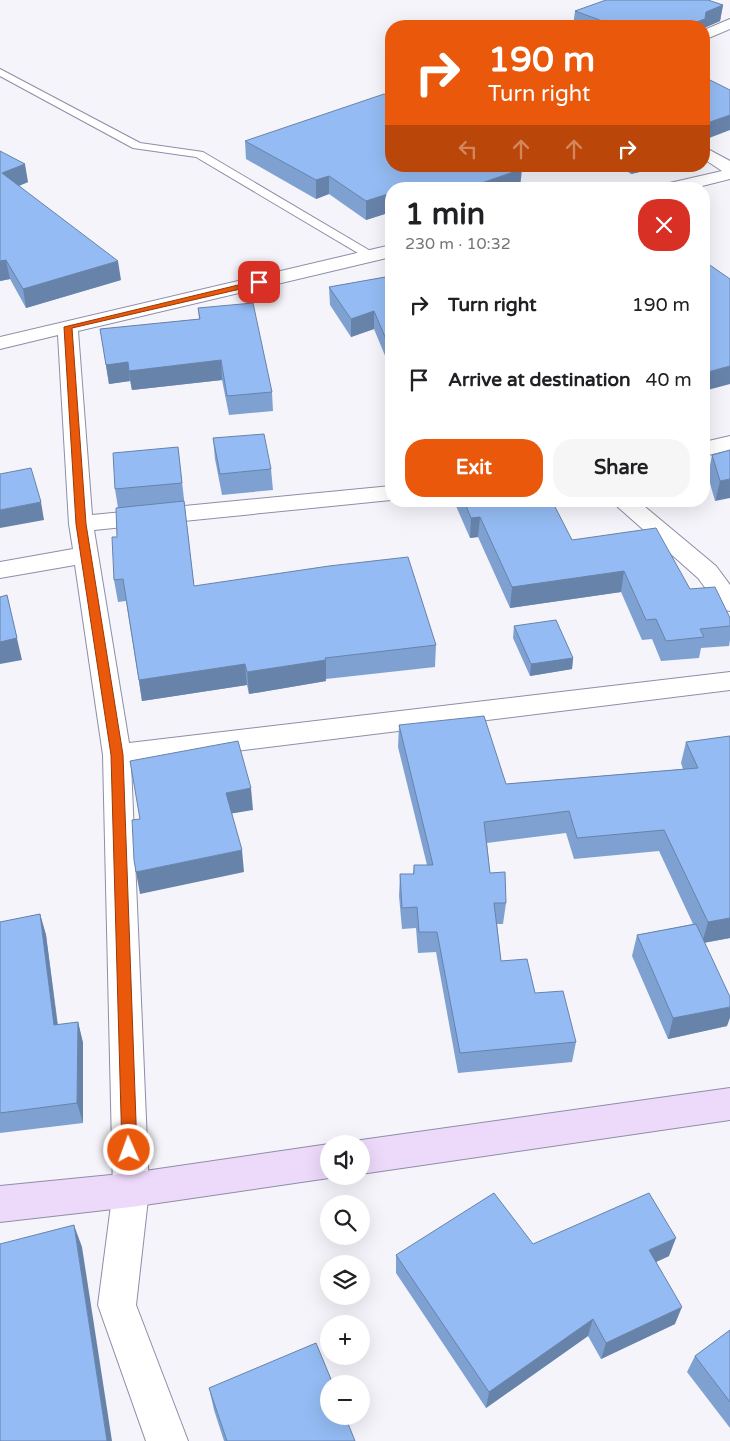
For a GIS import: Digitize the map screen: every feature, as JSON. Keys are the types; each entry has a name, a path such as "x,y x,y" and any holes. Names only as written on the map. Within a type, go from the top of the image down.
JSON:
{"street":[{"path":"710,33 730,23"},
{"path":"710,34 730,38"},
{"path":"710,156 730,168"},
{"path":"696,182 730,174"},
{"path":"0,343 382,253"},
{"path":"68,327 81,524 117,755 131,1190 117,1304 167,1441"},
{"path":"710,448 730,443"},
{"path":"81,524 385,494"},
{"path":"630,507 707,572 730,603"},
{"path":"0,570 86,555"},
{"path":"117,755 730,680"},
{"path":"370,1156 730,1104"},
{"path":"0,1204 131,1190 320,1162"}],"lane":[{"path":"0,72 137,146 199,154 382,253"}],"building":[{"path":"606,0 708,0 723,5 706,12 705,19 702,20 600,20 575,11"},
{"path":"710,80 730,90 730,115 710,122"},
{"path":"384,94 385,172 513,172 484,182 385,182 385,195 366,201 329,176 316,180 245,141"},
{"path":"0,151 25,164 2,173 118,261 23,289 6,260 0,261"},
{"path":"710,265 730,279 730,366 710,371"},
{"path":"385,277 385,337 374,311 351,319 329,287"},
{"path":"253,303 272,392 227,396 221,360 129,371 128,362 106,365 100,329 200,319 198,308"},
{"path":"264,434 271,469 220,474 213,438"},
{"path":"178,447 182,483 115,489 113,453"},
{"path":"730,450 730,479 720,481 712,455"},
{"path":"31,468 41,502 0,510 0,474"},
{"path":"184,501 194,586 329,566 408,557 436,645 325,658 326,660 247,672 245,664 139,680 123,579 114,580 112,537 117,537 116,508"},
{"path":"466,507 555,507 572,540 656,528 690,589 715,587 730,618 730,626 700,629 704,637 666,641 656,619 646,620 624,571 512,587 480,517 471,518"},
{"path":"7,595 17,638 0,642 0,597"},
{"path":"556,620 573,658 531,664 514,626"},
{"path":"484,716 506,784 698,768 686,742 730,736 730,918 708,922 664,830 577,838 569,811 484,822 490,873 505,872 506,903 494,903 501,961 527,959 535,993 563,991 576,1042 460,1053 437,932 419,932 417,907 402,908 400,874 414,874 414,865 433,865 399,725"},
{"path":"238,741 251,788 226,793 242,850 136,872 132,820 140,819 130,761"},
{"path":"40,914 54,1025 78,1022 77,1103 0,1113 0,922"},
{"path":"696,924 730,997 730,1007 673,1018 637,935"},
{"path":"494,1193 533,1244 649,1193 676,1238 649,1250 682,1307 606,1343 593,1319 489,1392 396,1255"},
{"path":"74,1225 107,1441 0,1441 0,1244"},
{"path":"730,1330 730,1402 695,1356"},
{"path":"316,1343 320,1353 320,1365 325,1365 329,1375 320,1375 320,1425 349,1425 355,1441 227,1441 209,1388"}],"route":[{"path":"129,1150 117,755 81,524 68,327 259,282"}]}
